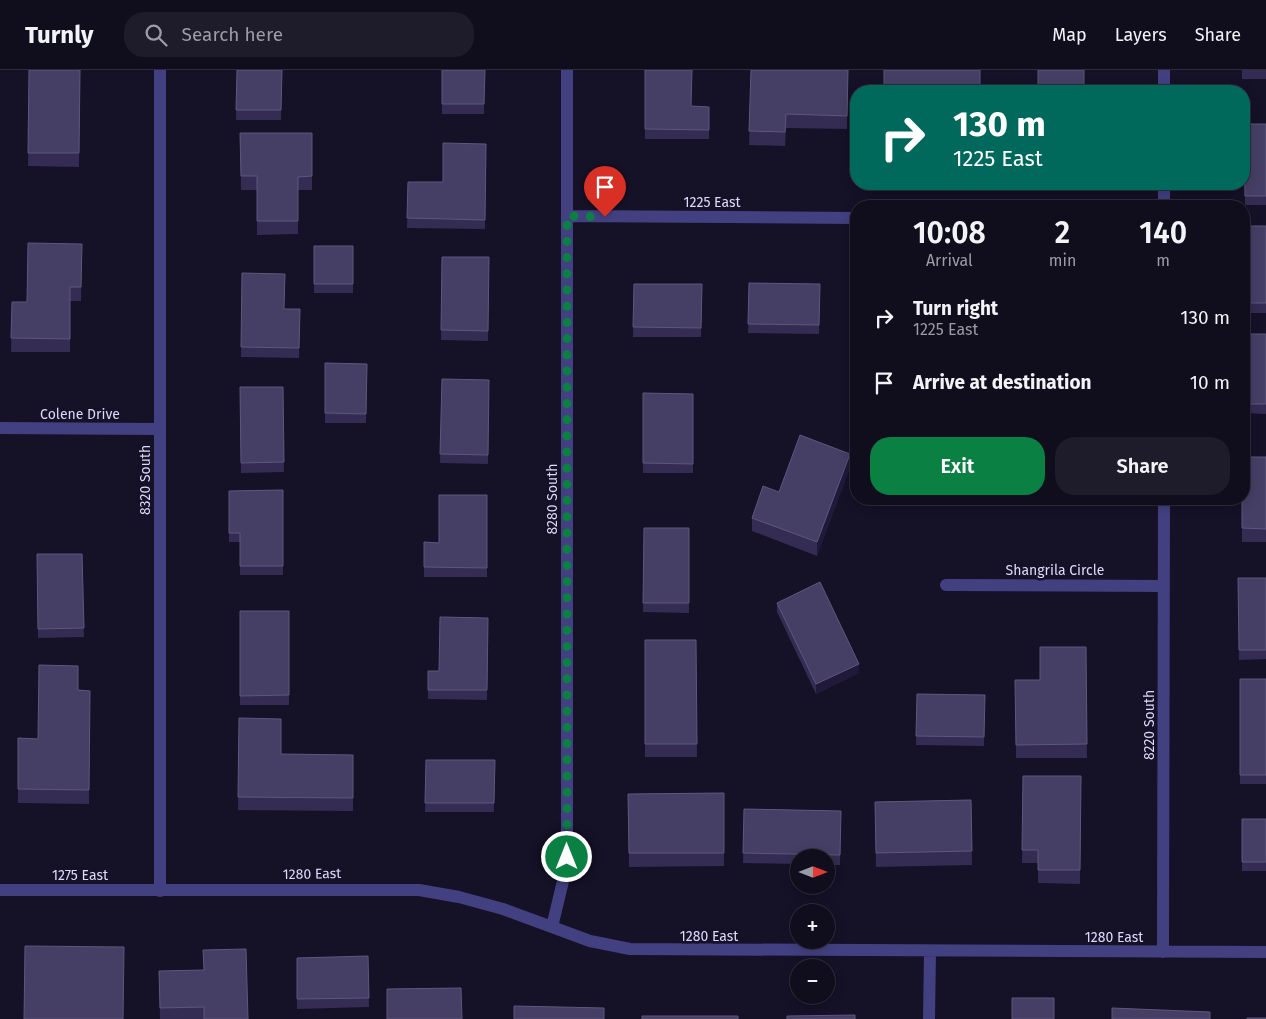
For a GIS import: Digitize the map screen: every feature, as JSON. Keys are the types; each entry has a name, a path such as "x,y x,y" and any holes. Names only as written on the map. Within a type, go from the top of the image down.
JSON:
{"street":[{"name":"8320 South","path":"160,70 160,891"},
{"name":"8280 South","path":"552,927 564,881 567,857 567,70"},
{"path":"1164,70 1164,85"},
{"name":"1225 East","path":"567,216 850,218"},
{"name":"Colene Drive","path":"0,428 160,429"},
{"name":"8220 South","path":"1163,952 1164,505"},
{"name":"Shangrila Circle","path":"946,585 1164,586"},
{"name":"1275 East","path":"0,890 160,891"},
{"name":"1280 East","path":"160,891 419,890 494,906 590,941 630,949 1266,952"},
{"path":"929,1019 930,950"}],"building":[{"path":"29,70 80,70 79,153 28,153"},
{"path":"237,70 282,70 281,110 236,110"},
{"path":"442,70 485,70 484,104 442,104"},
{"path":"645,70 692,70 691,106 709,107 709,130 645,129"},
{"path":"751,70 848,70 847,116 786,114 785,132 749,131"},
{"path":"884,70 980,70 980,85 884,85"},
{"path":"1038,70 1084,70 1084,85 1038,85"},
{"path":"1250,124 1266,124 1266,196 1245,196 1245,190 1250,190"},
{"path":"240,133 312,133 312,176 298,177 298,221 257,221 257,176 241,176"},
{"path":"443,143 486,144 485,220 407,218 408,182 443,182"},
{"path":"1250,226 1266,226 1266,303 1250,303"},
{"path":"28,243 82,244 81,287 70,287 70,339 11,338 12,302 27,302"},
{"path":"314,246 353,246 353,284 314,284"},
{"path":"442,257 489,257 488,331 441,330"},
{"path":"242,273 285,274 284,309 300,309 299,348 241,347"},
{"path":"749,283 820,284 819,325 748,324"},
{"path":"634,284 702,284 701,328 633,327"},
{"path":"1250,334 1266,334 1266,404 1250,404"},
{"path":"325,363 367,364 366,414 325,413"},
{"path":"442,379 489,380 488,455 440,454"},
{"path":"240,387 283,387 284,462 241,463"},
{"path":"643,393 693,394 693,464 643,463"},
{"path":"800,435 850,454 817,542 752,518 763,486 779,492"},
{"path":"1250,457 1266,457 1266,529 1242,528 1242,505 1250,505"},
{"path":"283,490 283,566 240,566 240,533 229,533 229,491"},
{"path":"439,495 487,495 487,568 424,567 424,542 439,543"},
{"path":"644,528 689,528 689,603 643,603"},
{"path":"37,554 82,554 84,628 38,629"},
{"path":"1238,578 1266,578 1266,650 1239,650"},
{"path":"820,582 859,664 816,684 777,603"},
{"path":"240,611 289,611 289,695 240,696"},
{"path":"440,617 488,618 487,690 428,690 428,671 439,671"},
{"path":"645,640 696,640 697,744 645,744"},
{"path":"1040,647 1086,647 1087,744 1016,745 1015,680 1040,680"},
{"path":"39,665 78,666 78,690 90,691 89,790 18,789 18,738 38,739"},
{"path":"1240,679 1266,679 1266,775 1240,775"},
{"path":"917,694 985,695 984,737 916,736"},
{"path":"239,718 281,719 281,754 353,755 353,798 238,797"},
{"path":"426,760 495,760 494,803 425,803"},
{"path":"1023,776 1081,776 1080,870 1038,870 1038,850 1022,850"},
{"path":"724,793 724,853 629,853 628,794"},
{"path":"971,800 972,851 876,853 875,802"},
{"path":"744,809 841,811 840,855 835,855 835,849 790,849 790,854 743,853"},
{"path":"1242,819 1266,819 1266,862 1242,862"},
{"path":"25,946 124,947 123,1019 24,1019"},
{"path":"246,949 248,1019 204,1019 204,1007 160,1008 159,971 204,970 203,950"},
{"path":"368,956 369,998 297,999 297,958"},
{"path":"461,988 462,1019 387,1019 387,989"},
{"path":"1012,998 1054,998 1054,1019 1012,1019"},
{"path":"514,1006 604,1008 604,1019 514,1019"},
{"path":"1112,1008 1210,1012 1210,1019 1112,1019"},
{"path":"855,1015 855,1019 787,1019 787,1016"},
{"path":"642,1016 738,1016 738,1019 642,1019"},
{"path":"1266,1018 1266,1019 1247,1019"}],"route":[{"path":"567,857 567,216 605,217"}]}
